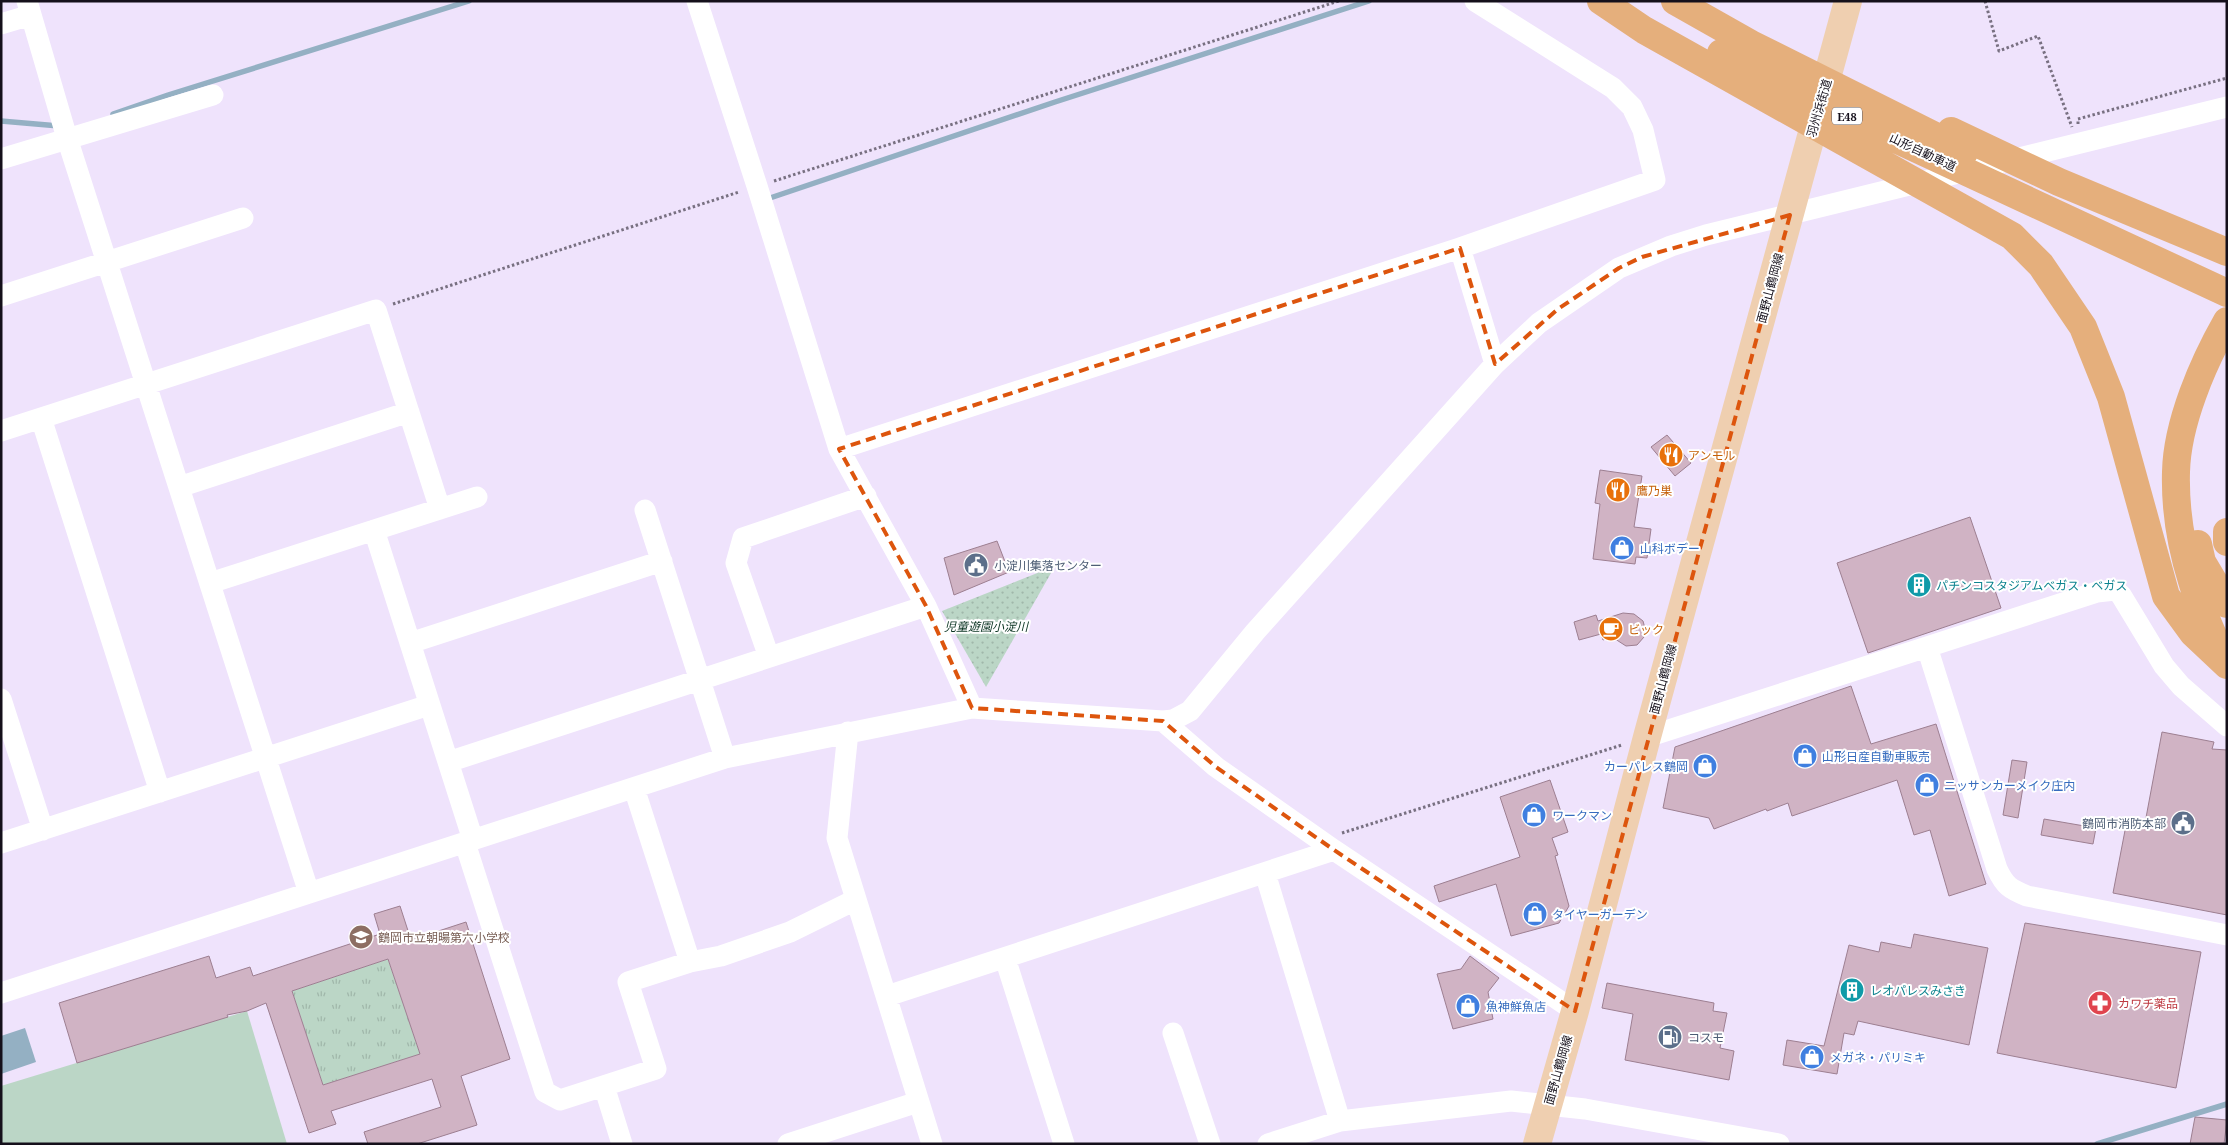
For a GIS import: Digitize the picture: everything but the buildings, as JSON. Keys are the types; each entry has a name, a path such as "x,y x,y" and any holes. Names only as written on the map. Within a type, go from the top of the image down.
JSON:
{"highway":[{"path":"1600,1 1662,12 2012,236 2041,265 2083,327 2111,397 2166,596 2194,633 2226,664"},
{"name":"山形自動車道","path":"1625,1 1662,12 1750,44 2051,194 2225,276"},
{"path":"2226,664 2192,581 2179,522 2176,471 2185,422 2201,375 2227,321"},
{"path":"2227,356 2215,379 2197,432 2193,472 2193,515 2202,562 2227,604"},
{"path":"2227,532 2227,542"}],"main road":[{"name":"羽州浜街道","path":"1790,215 1848,1"},
{"name":"面野山鶴岡線","path":"1537,1144 1575,1011 1647,737 1790,215"}],"street":[{"path":"697,1 839,448 926,606 972,708"},
{"path":"839,448 1460,248 1655,180 1643,130 1632,107 1613,88 1475,1"},
{"path":"1,24 29,8 67,138 309,893"},
{"path":"1,159 213,95"},
{"path":"1,993 725,758 972,708 1163,721 1173,720 1190,711 1254,632 1495,364 1539,323 1619,268 1671,246 2227,107"},
{"path":"1,296 243,218"},
{"path":"1460,248 1495,364"},
{"path":"1,431 376,310 440,509"},
{"path":"179,487 409,412"},
{"path":"41,418 160,792"},
{"path":"769,657 736,563 743,538 866,496"},
{"path":"210,583 477,497"},
{"path":"645,510 725,758"},
{"path":"374,530 448,762 469,841 545,1092 560,1100 656,1069 628,982 690,962 721,956 790,932 855,900"},
{"path":"410,643 662,561"},
{"path":"1647,737 2097,592 2115,590 2121,595 2164,666 2181,686 2227,726"},
{"path":"448,762 926,606"},
{"path":"1927,647 1997,869 2003,881 2012,890 2027,896 2227,936"},
{"path":"1,698 43,830"},
{"path":"1,843 429,704"},
{"path":"1163,721 1216,767 1327,845 1575,1011"},
{"path":"848,732 837,838 932,1144"},
{"path":"634,788 690,962"},
{"path":"887,996 1265,873 1327,845"},
{"path":"1265,873 1340,1121"},
{"path":"1005,958 1064,1144"},
{"path":"1173,1033 1210,1144"},
{"path":"604,1086 622,1144"},
{"path":"1268,1144 1340,1121 1511,1101 1548,1105 1779,1144"},
{"path":"788,1144 918,1102"}],"path":[{"path":"376,310 757,186 1339,1"},
{"path":"1985,1 1999,51 2038,36 2078,144"},
{"path":"2078,144 2078,119 2227,78"},
{"path":"1327,845 1647,737"}],"highlighted area":[{"path":"1790,215 1575,1011 1334,850 1216,767 1163,721 972,708 926,606 839,449 1460,248 1495,364 1558,309 1619,268 1642,257"}],"green space":[{"name":"児童遊園小淀川","path":"1055,566 986,687 942,611"},
{"path":"388,959 420,1054 323,1085 292,991"},
{"path":"247,1011 287,1144 1,1144 1,1086"}],"water":[{"path":"25,1028 36,1062 1,1074 1,1036"}],"waterway":[{"path":"113,114 469,1"},
{"path":"770,198 1055,102 1369,1"},
{"path":"1,121 59,126"},
{"path":"2097,1144 2227,1104"}],"place":[{"name":"アンモル","path":"1671,455"},
{"name":"鷹乃巣","path":"1618,490"},
{"name":"山科ボデー","path":"1622,548"},
{"name":"小淀川集落センター","path":"976,565"},
{"name":"パチンコスタジアムベガス・ベガス","path":"1919,585"},
{"name":"ビック","path":"1611,629"},
{"name":"山形日産自動車販売","path":"1805,756"},
{"name":"カーパレス鶴岡","path":"1705,766"},
{"name":"ニッサンカーメイク庄内","path":"1927,785"},
{"name":"ワークマン","path":"1534,815"},
{"name":"鶴岡市消防本部","path":"2183,823"},
{"name":"タイヤーガーデン","path":"1535,914"},
{"name":"鶴岡市立朝暘第六小学校","path":"361,937"},
{"name":"レオパレスみさき","path":"1852,990"},
{"name":"カワチ薬品","path":"2100,1003"},
{"name":"魚神鮮魚店","path":"1468,1006"},
{"name":"コスモ","path":"1670,1037"},
{"name":"メガネ・パリミキ","path":"1812,1057"}]}
